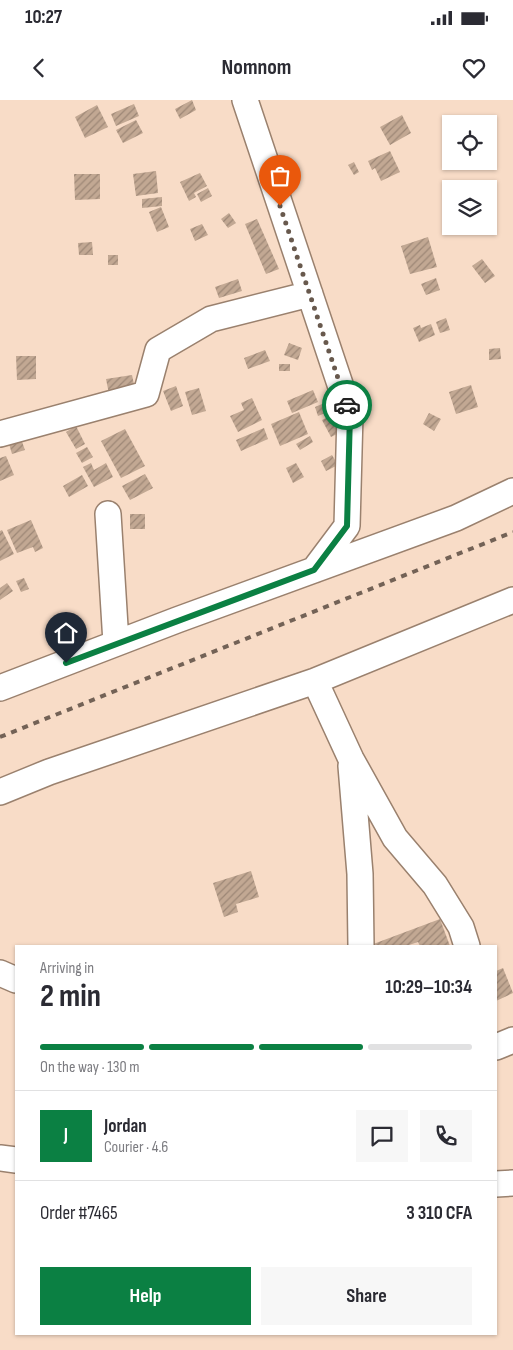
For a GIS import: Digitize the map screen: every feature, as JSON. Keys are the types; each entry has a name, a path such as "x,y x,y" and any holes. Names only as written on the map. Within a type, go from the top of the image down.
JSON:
{"street":[{"path":"244,100 350,414 347,526 314,570"},
{"path":"0,434 146,394 158,350 210,319 310,294"},
{"path":"0,688 456,518 513,491"},
{"path":"108,514 116,644"},
{"path":"0,792 49,772 315,681 513,600"},
{"path":"315,681 351,759 395,838 435,885 461,927 467,945"},
{"path":"351,759 360,874 361,945"},
{"path":"0,973 15,980"},
{"path":"497,1047 513,1040"},
{"path":"0,1158 15,1160"},
{"path":"497,1184 513,1183"}],"building":[{"path":"192,100 196,110 180,119 175,109"},
{"path":"134,104 139,116 116,126 111,114"},
{"path":"97,105 108,127 85,138 75,117"},
{"path":"402,115 411,133 390,145 380,127"},
{"path":"136,120 143,133 123,143 116,130"},
{"path":"390,151 400,172 381,181 375,168 372,170 368,161"},
{"path":"354,162 359,172 354,175 348,165"},
{"path":"156,171 158,193 136,196 133,174"},
{"path":"200,173 207,186 194,193 196,197 189,201 180,182"},
{"path":"74,174 100,174 100,199 75,200"},
{"path":"208,188 212,196 201,202 197,194"},
{"path":"162,197 162,206 142,208 142,199"},
{"path":"161,207 169,227 157,232 149,212"},
{"path":"229,213 236,223 228,228 221,219"},
{"path":"257,219 279,269 266,274 245,224"},
{"path":"202,224 208,235 195,241 190,229"},
{"path":"428,237 437,267 410,274 401,246"},
{"path":"92,242 93,255 79,255 78,243"},
{"path":"108,255 118,255 118,265 108,265"},
{"path":"482,259 495,276 485,283 472,266"},
{"path":"436,278 440,290 426,295 421,284"},
{"path":"238,279 242,291 219,298 215,287"},
{"path":"446,318 450,330 440,333 436,322"},
{"path":"431,324 435,335 419,342 413,328 420,325 421,328"},
{"path":"289,343 302,348 298,360 284,355"},
{"path":"500,348 501,359 489,360 489,349"},
{"path":"265,350 270,361 248,369 244,358"},
{"path":"16,356 36,356 36,379 17,380"},
{"path":"279,364 290,364 290,371 279,371"},
{"path":"132,375 135,389 109,394 106,379"},
{"path":"471,385 478,407 456,414 449,392"},
{"path":"176,386 183,406 171,411 163,391"},
{"path":"199,388 206,411 192,415 185,392"},
{"path":"313,390 318,402 292,413 287,401"},
{"path":"252,398 262,420 238,432 230,416 244,410 241,403"},
{"path":"327,402 330,411 318,416 315,407"},
{"path":"299,412 308,434 280,446 271,424"},
{"path":"429,413 441,419 434,431 423,424"},
{"path":"334,414 343,431 331,437 322,420"},
{"path":"76,426 85,444 76,449 66,432"},
{"path":"264,428 268,439 241,451 236,440"},
{"path":"125,429 145,466 121,478 101,441"},
{"path":"310,436 313,442 300,450 296,444"},
{"path":"21,439 25,450 12,454 9,444"},
{"path":"87,447 93,457 82,463 76,453"},
{"path":"332,455 338,465 326,471 321,461"},
{"path":"6,456 14,475 0,481 0,458"},
{"path":"91,463 94,470 106,463 113,477 94,487 83,467"},
{"path":"296,463 304,477 293,483 286,468"},
{"path":"145,474 153,488 130,500 122,486"},
{"path":"82,475 88,486 69,497 63,486"},
{"path":"130,514 145,514 145,529 130,529"},
{"path":"31,520 43,548 35,552 33,547 17,553 7,530"},
{"path":"2,530 14,554 0,561 0,531"},
{"path":"24,578 29,589 21,592 16,581"},
{"path":"7,583 13,591 0,600 0,588"},
{"path":"251,871 259,897 236,904 238,912 224,917 213,883"},
{"path":"440,919 450,945 420,945 418,942 409,945 371,945"},
{"path":"503,968 513,993 497,1001 497,971"}],"railway":[{"path":"0,737 513,532"}],"way so far":[{"path":"280,206 347,405"}],"route":[{"path":"66,663 314,570 347,526 350,414 347,405"}]}
